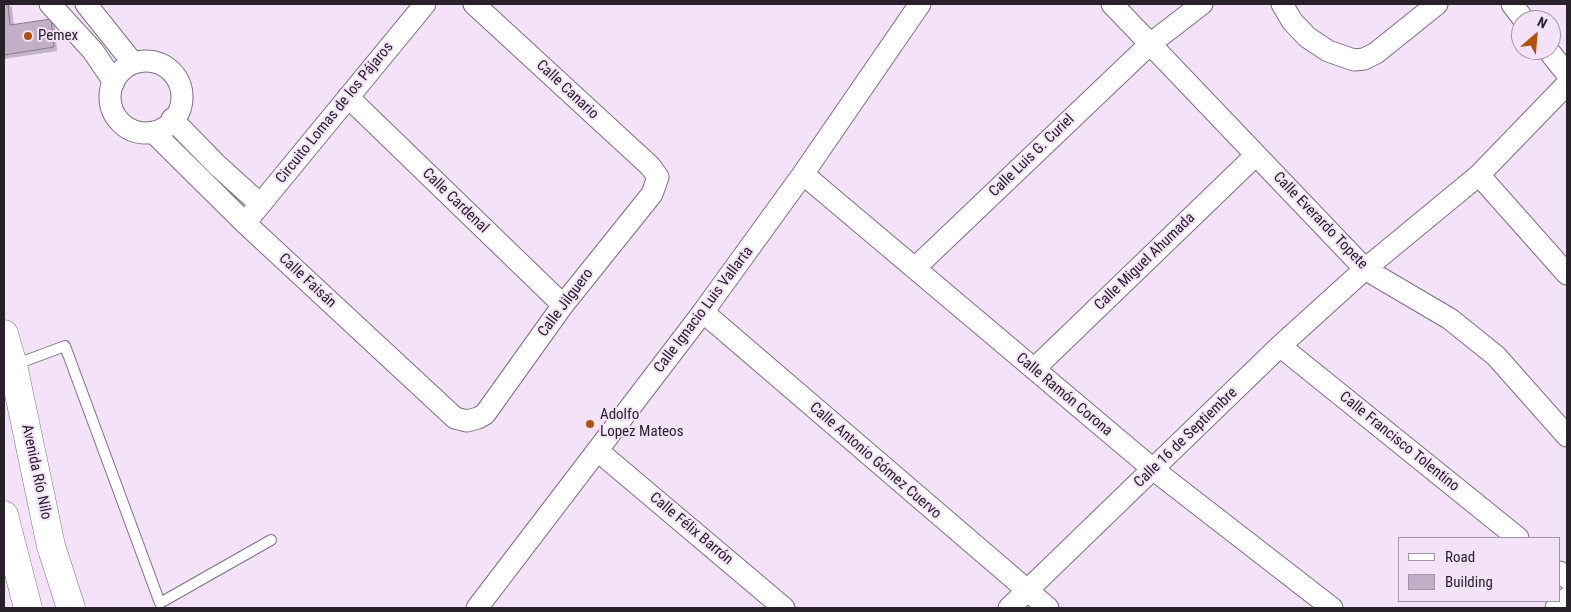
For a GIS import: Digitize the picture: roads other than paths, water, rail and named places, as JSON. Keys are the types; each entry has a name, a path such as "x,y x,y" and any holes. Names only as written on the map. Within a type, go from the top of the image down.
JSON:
{"main road":[{"name":"Avenida Río Nilo","path":"4,334 13,365 52,546 71,608"},
{"path":"4,515 28,608"},
{"path":"13,555 52,546"}],"street":[{"path":"50,4 87,44 114,82"},
{"path":"86,4 134,63"},
{"name":"Circuito Lomas de los Pájaros","path":"245,223 425,4"},
{"name":"Calle Canario","path":"474,4 650,166 658,177"},
{"name":"Calle Ignacio Luis Vallarta","path":"477,608 703,312 803,174 920,4"},
{"name":"Calle Everardo Topete","path":"1112,4 1365,269 1450,319 1496,356 1567,436"},
{"name":"Calle Luis G. Curiel","path":"915,268 1150,44 1202,4"},
{"path":"1282,4 1292,21 1307,37 1328,51 1354,60 1364,60 1376,52 1437,4"},
{"path":"150,60 158,62 166,66 177,78 181,95 177,112 160,129 152,132 137,133 129,130 113,113 110,98 114,82 122,71 134,63 150,60"},
{"path":"1556,60 1567,74"},
{"name":"Calle 16 de Septiembre","path":"1009,608 1154,470 1280,346 1365,269 1479,175 1567,84"},
{"name":"Calle Cardenal","path":"348,97 563,305"},
{"path":"172,119 217,166 260,204"},
{"name":"Calle Faisán","path":"152,132 245,223 455,418 468,421"},
{"name":"Calle Miguel Ahumada","path":"1034,369 1256,155"},
{"name":"Calle Ramón Corona","path":"803,174 1154,470 1332,608"},
{"path":"1479,175 1567,274"},
{"name":"Calle Jilguero","path":"468,421 485,414 563,305 652,194 658,177"},
{"name":"Calle Antonio Gómez Cuervo","path":"703,312 1027,592 1048,608"},
{"name":"Calle Francisco Tolentino","path":"1280,346 1517,537"},
{"name":"Calle Félix Barrón","path":"598,450 784,608"},
{"path":"1556,608 1567,598"}],"lane":[{"path":"13,365 65,346 160,603 271,540"}],"place":[{"name":"Pemex","path":"28,36"},
{"name":"Adolfo Lopez Mateos","path":"590,424"}]}
